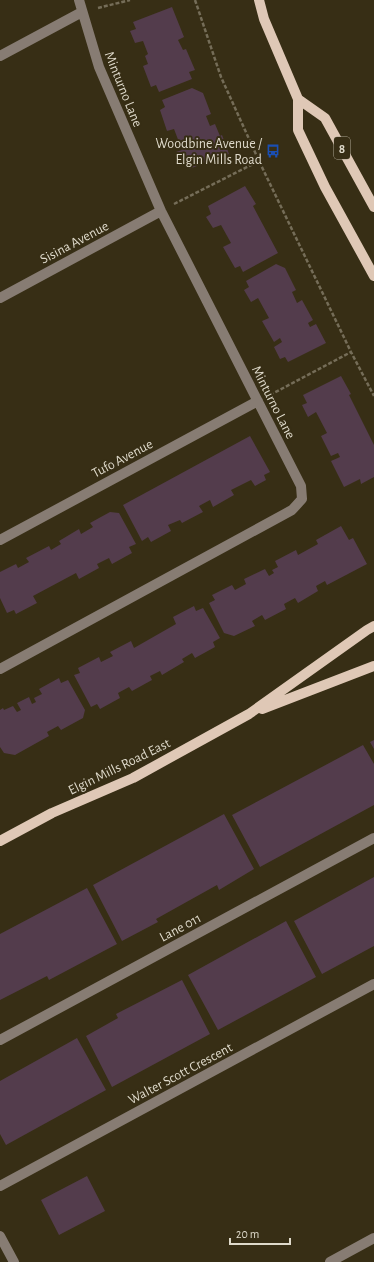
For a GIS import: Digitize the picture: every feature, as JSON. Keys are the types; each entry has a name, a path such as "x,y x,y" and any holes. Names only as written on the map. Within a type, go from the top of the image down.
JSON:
{"main road":[{"name":"8","path":"259,0 264,19 298,99 298,130 325,187 374,276"},
{"name":"8","path":"298,99 325,118 374,207"},
{"name":"Elgin Mills Road East","path":"0,841 52,813 133,778 249,714 374,626"},
{"name":"Elgin Mills Road East","path":"249,714 374,666"}],"street":[{"name":"Minturno Lane","path":"0,669 292,510 302,499 301,486 161,211 99,68 79,0"},
{"path":"0,56 82,12"},
{"name":"Sisina Avenue","path":"0,298 161,211"},
{"name":"Tufo Avenue","path":"0,540 258,401"},
{"name":"Lane 011","path":"0,1040 374,838"},
{"name":"Walter Scott Crescent","path":"0,1186 374,984"},
{"path":"0,1236 14,1262"},
{"path":"330,1262 374,1238"}],"path":[{"path":"82,12 130,0"},
{"path":"195,0 221,77 259,161 351,352 374,396"},
{"path":"161,211 259,161"},
{"path":"258,401 351,352"}],"building":[{"path":"172,7 184,37 178,40 183,50 186,49 195,70 189,72 192,79 159,92 156,85 151,87 143,66 148,64 145,56 148,54 143,41 135,43 130,31 136,29 133,22"},
{"path":"192,88 203,93 211,114 206,116 210,126 215,124 220,136 222,135 229,154 189,169 186,162 181,164 176,152 182,150 174,129 167,131 160,110 165,107 162,100"},
{"path":"245,186 256,204 253,206 278,253 243,272 240,266 235,268 223,247 231,243 221,225 213,228 206,217 211,214 208,206"},
{"path":"276,264 285,268 296,290 292,292 297,303 302,300 313,320 308,323 310,327 316,324 326,343 288,362 285,357 280,359 274,347 282,342 280,338 274,342 262,321 269,318 258,298 251,302 244,290 249,287 246,281"},
{"path":"341,376 351,394 349,395 374,445 374,477 361,484 360,479 344,487 331,461 340,457 338,453 331,456 321,436 327,433 316,412 308,417 302,405 307,403 303,395"},
{"path":"250,436 270,472 264,475 266,480 255,486 251,480 231,490 234,495 213,507 210,500 199,506 203,512 182,523 180,520 168,525 171,531 151,542 148,537 142,541 123,505"},
{"path":"110,512 119,513 136,544 129,547 132,553 112,564 109,558 97,564 99,568 79,579 76,573 33,596 37,603 16,614 14,610 7,613 0,598 0,572 16,564 18,568 29,562 26,558 49,546 51,550 61,544 59,541 79,529 81,534 93,527 90,523"},
{"path":"341,526 349,540 353,538 367,564 327,585 325,581 316,586 318,591 298,603 295,598 284,604 286,609 265,620 262,615 252,621 255,626 234,636 224,633 209,603 215,600 212,595 232,585 235,590 246,584 244,579 265,569 269,576 274,573 272,570 278,567 275,561 296,550 298,555 318,544 316,540"},
{"path":"194,606 196,611 203,608 220,638 213,642 215,647 195,658 192,653 182,659 184,662 162,675 160,671 150,676 152,680 132,691 129,687 118,693 120,698 100,709 97,704 91,707 74,675 80,673 78,668 99,657 101,662 113,656 110,652 131,641 134,648 176,624 173,617"},
{"path":"59,678 61,683 68,680 85,710 83,718 61,730 58,726 47,732 49,736 15,755 4,753 0,747 0,710 13,706 17,712 21,710 17,703 29,697 32,704 36,702 34,698 42,694 39,689"},
{"path":"374,740 374,749 370,742"},
{"path":"363,745 374,764 374,805 260,867 232,815"},
{"path":"224,814 254,869 219,890 217,885 156,919 158,922 122,941 93,885"},
{"path":"374,877 374,946 322,974 294,921"},
{"path":"87,888 117,944 49,980 47,976 0,1000 0,934"},
{"path":"286,921 316,977 218,1030 188,975"},
{"path":"182,980 210,1034 112,1087 86,1036 118,1018 116,1014"},
{"path":"77,1038 106,1090 6,1145 0,1134 0,1081"},
{"path":"87,1176 105,1211 59,1235 41,1200"}],"place":[{"name":"Woodbine Avenue / Elgin Mills Road","path":"273,151"}]}
